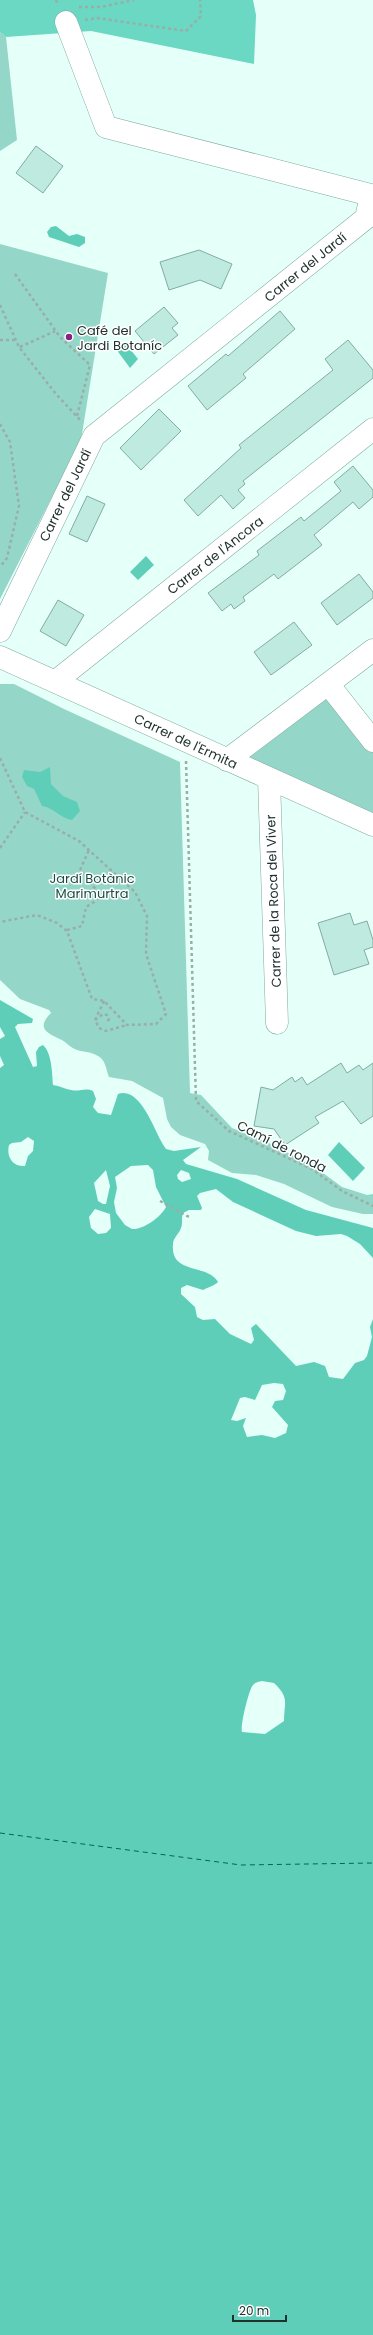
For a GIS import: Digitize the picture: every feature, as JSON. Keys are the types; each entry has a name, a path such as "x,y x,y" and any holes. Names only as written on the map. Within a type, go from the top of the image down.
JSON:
{"street":[{"name":"Carrer del Jardí","path":"0,631 94,436 366,218 370,195 106,127 66,22"},
{"name":"Carrer de l'Ancora","path":"56,681 373,429"},
{"path":"227,760 329,685 373,650"},
{"name":"Carrer de l'Ermita","path":"0,656 373,825"},
{"path":"329,685 373,741"},
{"name":"Carrer de la Roca del Viver","path":"269,779 276,1023"}],"path":[{"path":"66,22 78,7 101,7 134,0"},
{"path":"66,22 97,18 186,31 201,16 200,0"},
{"path":"0,305 15,340 56,394 77,416 90,365 56,331 15,274"},
{"path":"20,347 56,331"},
{"path":"0,340 15,340"},
{"path":"0,424 10,442 19,506 7,558 0,567"},
{"path":"0,758 25,812 79,841 135,892 147,916 146,954 166,1014 156,1024 127,1025 106,1031 99,1028 95,1020"},
{"name":"Camí de ronda","path":"186,759 196,1101 229,1131 312,1170 342,1191 373,1206"},
{"path":"0,848 25,812"},
{"path":"67,930 82,926 86,907 97,900 97,890 80,870 89,850"},
{"path":"0,922 37,915 57,923 67,930 92,999 104,1001 127,1025"},
{"path":"95,1020 104,1001"},
{"path":"95,1020 103,1014 107,1015 109,1019 106,1023"},
{"path":"160,1201 189,1217"}],"green space":[{"path":"0,32 6,37 17,140 0,151"},
{"path":"0,244 108,273 81,440 0,599"},
{"name":"Jardí Botànic Marimurtra","path":"0,684 14,684 64,709 180,762 190,1093 201,1095 232,1128 269,1143 315,1167 342,1187 367,1195 373,1194 373,1214 363,1214 332,1207 284,1184 256,1175 232,1173 208,1160 209,1151 205,1144 180,1135 171,1127 167,1119 163,1098 132,1081 109,1077 101,1058 75,1049 48,1033 45,1030 44,1023 46,1018 51,1013 49,1010 20,999 0,980"},
{"path":"329,685 373,741 373,825 227,760"}],"shaded area":[{"path":"0,0 253,0 256,15 254,64 91,31 6,37 0,32"},
{"path":"56,226 69,236 77,234 85,237 85,243 79,247 49,237 47,232 51,227"},
{"path":"126,344 138,359 130,368 116,349"},
{"path":"146,556 154,565 138,580 130,572"},
{"path":"50,767 51,784 63,796 77,802 80,811 72,820 42,806 34,789 27,786 22,777 24,770 40,772"},
{"path":"0,1000 33,1019 32,1023 18,1024 15,1027 33,1067 37,1066 36,1052 39,1047 43,1045 46,1049 51,1064 53,1085 71,1090 87,1089 93,1091 96,1099 93,1107 98,1113 111,1115 118,1094 127,1093 134,1097 147,1113 166,1149 174,1151 201,1147 183,1160 186,1164 237,1179 306,1210 373,1228 373,1258 360,1244 347,1236 341,1234 316,1236 296,1231 233,1202 216,1189 200,1193 197,1196 202,1208 201,1210 189,1210 183,1213 181,1228 173,1244 174,1254 177,1260 190,1268 206,1272 213,1276 218,1282 203,1290 187,1285 181,1288 181,1294 195,1307 197,1317 203,1320 215,1319 230,1334 251,1344 254,1340 251,1328 256,1324 296,1366 314,1362 325,1366 329,1377 343,1379 355,1363 364,1360 367,1356 372,1337 370,1327 373,1319 373,2335 0,2335 0,1068 4,1065 0,1056 0,1039 5,1036 0,1027","holes":["28,1137 34,1141 33,1151 28,1156 25,1166 14,1163 11,1160 8,1149 9,1145 12,1143 21,1142","148,1165 153,1170 156,1187 166,1207 164,1211 151,1222 136,1229 132,1229 125,1225 116,1213 114,1202 117,1188 115,1177 131,1166","106,1170 110,1186 106,1204 98,1201 94,1183","181,1170 189,1173 191,1179 182,1182 178,1179 177,1175","95,1209 110,1214 111,1228 106,1233 98,1234 91,1228 89,1217","274,1383 283,1384 286,1391 283,1400 275,1401 272,1407 288,1425 286,1433 275,1438 262,1435 247,1437 243,1426 246,1418 237,1421 231,1420 240,1398 245,1397 255,1400 262,1385","262,1681 274,1683 279,1688 285,1701 284,1721 265,1734 242,1732 249,1693 251,1688 256,1683"]},
{"path":"339,1142 365,1168 353,1181 328,1155"}],"building":[{"path":"36,146 63,166 43,193 16,173"},
{"path":"199,250 232,264 221,289 200,280 169,290 160,262"},
{"path":"164,307 178,323 172,328 178,335 154,354 135,331"},
{"path":"280,311 295,329 243,374 246,378 207,410 188,386 226,354 228,356"},
{"path":"348,340 373,370 373,378 243,481 245,484 238,490 245,498 233,509 221,495 198,516 184,500 241,448 239,445 333,370 325,359"},
{"path":"159,409 181,431 141,470 120,448"},
{"path":"353,466 373,490 373,497 359,509 353,502 314,535 322,545 278,579 274,574 243,597 245,601 234,609 231,604 222,611 208,593 259,555 257,551 301,517 304,521 341,491 334,482"},
{"path":"87,496 105,504 87,542 69,534"},
{"path":"359,574 373,592 373,598 337,625 321,603"},
{"path":"58,600 84,615 66,646 40,631"},
{"path":"294,622 312,645 271,675 254,652"},
{"path":"350,913 354,925 367,921 373,940 373,947 364,950 369,964 334,975 318,923"},
{"path":"341,1063 347,1073 359,1065 363,1070 373,1063 373,1116 361,1124 343,1101 315,1117 319,1123 285,1145 274,1129 254,1126 261,1087 273,1090 292,1077 295,1082 302,1077 307,1085"}],"ferry route":[{"path":"0,1833 241,1865 373,1863"}],"place":[{"name":"Café del Jardi Botaníc","path":"69,337"}]}
